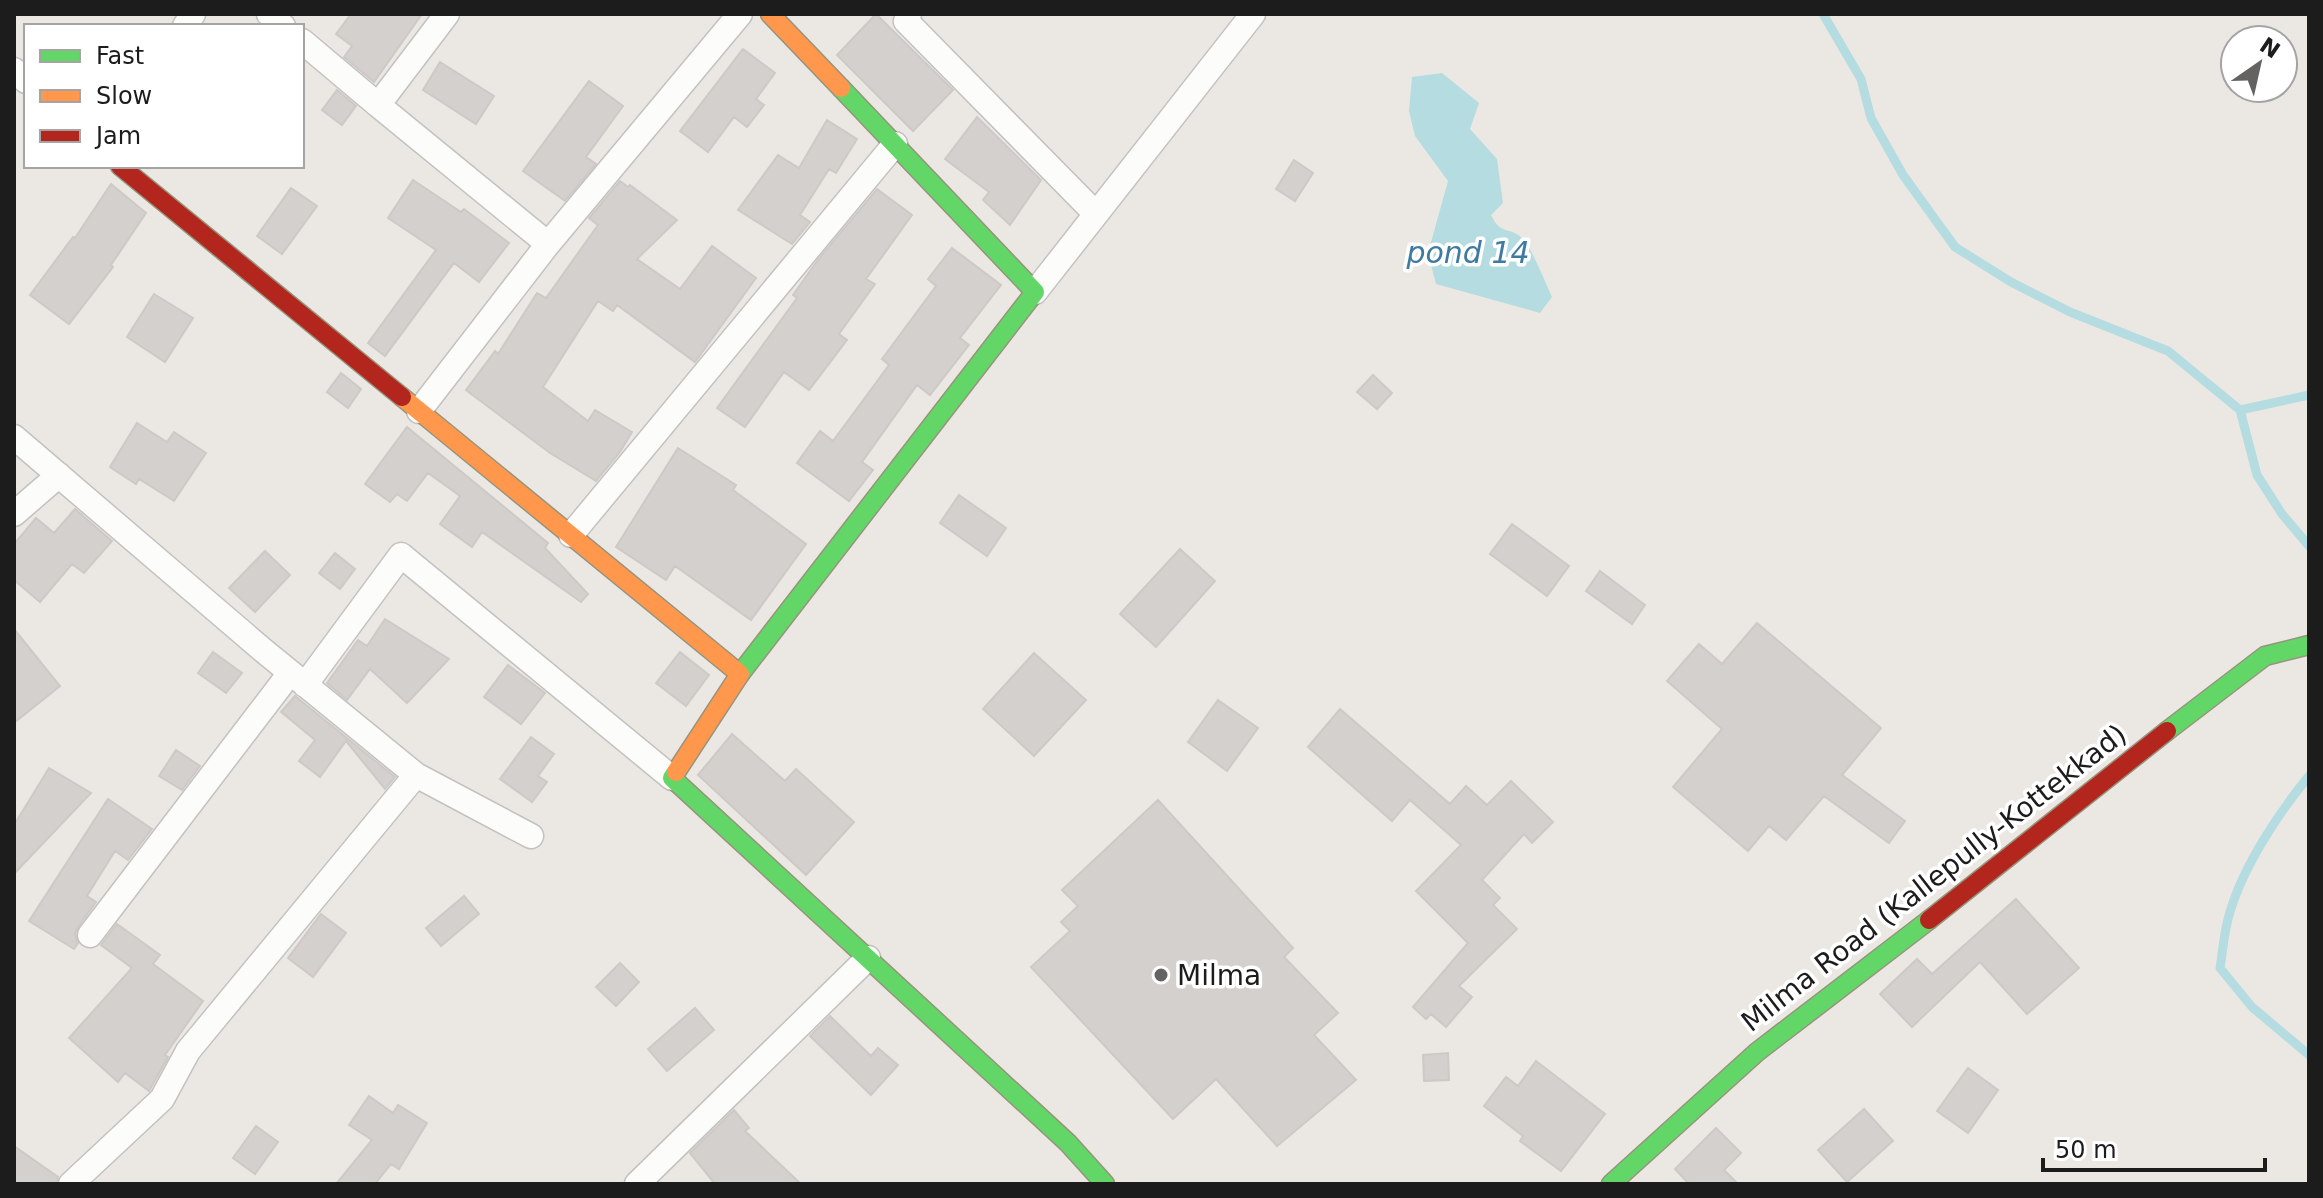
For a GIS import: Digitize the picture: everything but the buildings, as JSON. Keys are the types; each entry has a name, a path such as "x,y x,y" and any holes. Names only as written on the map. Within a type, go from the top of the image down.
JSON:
{"street":[{"path":"378,105 447,14"},
{"path":"419,411 548,244 740,14"},
{"path":"770,14 1035,292"},
{"path":"909,14 906,21 1096,214"},
{"path":"672,778 740,674 1253,14"},
{"path":"304,43 548,244"},
{"path":"571,535 895,144"},
{"path":"122,168 740,674"},
{"path":"14,437 298,679 416,775 531,836"},
{"path":"14,514 59,475"},
{"path":"90,935 401,555 672,778 1068,1143 1090,1179"},
{"name":"Milma Road (Kallepully-Kottekkad)","path":"1611,1184 1757,1052 1976,884 2176,723 2265,656 2309,645"},
{"path":"71,1184 162,1099 188,1051 416,775"},
{"path":"637,1184 868,958"}],"water":[{"name":"pond 14","path":"1442,73 1479,103 1470,129 1497,159 1503,203 1491,215 1498,226 1522,238 1534,257 1552,297 1540,313 1436,284 1428,253 1448,181 1415,136 1409,111 1412,77"}],"waterway":[{"path":"1823,14 1861,79 1871,118 1903,175 1955,247 2011,282 2070,312 2168,351 2240,410 2257,475 2282,514 2309,546"},
{"path":"2240,410 2309,395"},
{"path":"2309,776 2274,823 2244,877 2228,919 2220,968 2252,1007 2309,1055"}],"traffic: fast":[{"path":"740,674 1035,292 841,88"},
{"path":"2167,731 2265,656 2309,645"},
{"path":"676,772 672,778 1068,1143 1105,1184"},
{"path":"1611,1184 1757,1052 1929,920"}],"traffic: slow":[{"path":"770,14 841,88"},
{"path":"402,397 740,674 676,772"}],"traffic: jam":[{"path":"122,168 402,397"},
{"path":"1929,920 2167,731"}],"place":[{"name":"Milma","path":"1161,975"}]}
